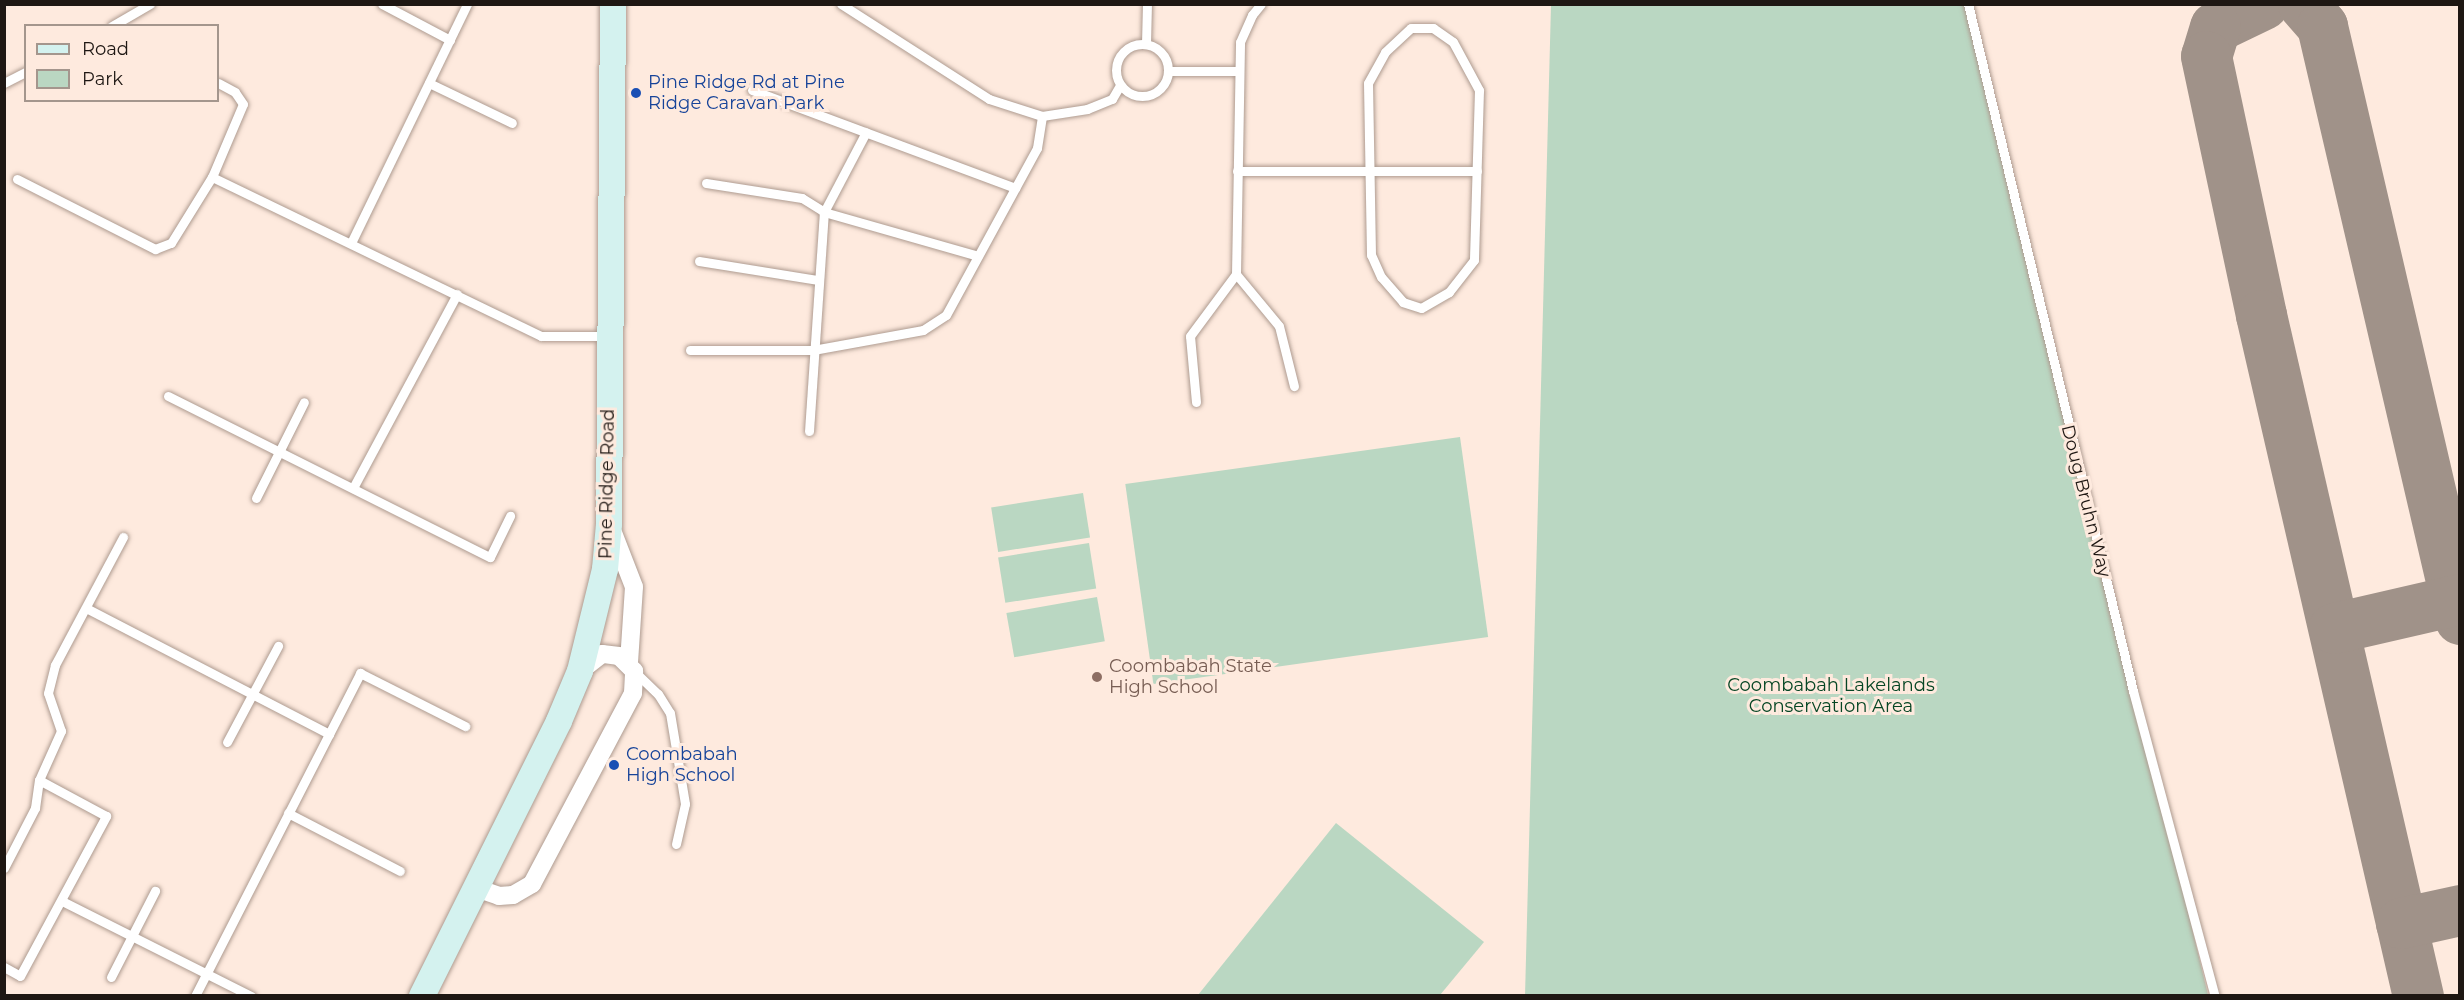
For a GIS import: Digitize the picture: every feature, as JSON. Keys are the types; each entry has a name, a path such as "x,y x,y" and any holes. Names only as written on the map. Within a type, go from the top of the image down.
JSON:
{"street":[{"name":"Pine Ridge Road","path":"422,996 560,721 580,671 605,569 609,524 613,4"},
{"path":"476,888 499,896 513,895 532,884 633,693 631,667 634,587 609,524"},
{"path":"580,671 602,654 631,667"}],"lane":[{"path":"115,24 150,4"},
{"path":"382,4 450,40"},
{"path":"351,243 467,4"},
{"path":"842,4 989,99 1042,116 1087,109 1112,99 1120,85"},
{"path":"1146,44 1147,4"},
{"path":"1196,402 1190,336 1236,274 1240,42 1252,15 1261,4"},
{"name":"Doug Bruhn Way","path":"1968,4 2130,679 2215,996"},
{"path":"1411,28 1433,28 1453,42 1479,90 1474,260 1449,292 1421,308 1403,302 1381,278 1371,255 1369,171 1368,83 1385,52 1411,28"},
{"path":"1146,44 1162,53 1168,71 1162,87 1145,96 1127,92 1120,85 1115,68 1118,59 1130,47 1146,44"},
{"path":"1168,71 1238,71"},
{"path":"4,84 24,73"},
{"path":"429,83 512,123"},
{"path":"17,179 156,249 171,243 212,177 243,104 234,92 219,84"},
{"path":"752,90 1015,188"},
{"path":"690,350 813,350 923,330 946,315 1036,148 1042,116"},
{"path":"809,431 824,212 866,132"},
{"path":"1237,171 1477,171"},
{"path":"212,177 541,336 611,336"},
{"path":"706,183 802,198 824,212 978,256"},
{"path":"699,261 818,280"},
{"path":"1236,274 1279,326 1294,386"},
{"path":"353,488 457,294"},
{"path":"168,396 490,557 510,516"},
{"path":"256,498 304,402"},
{"path":"4,868 35,808 39,780 62,731 48,693 55,665 123,537"},
{"path":"86,608 329,734"},
{"path":"227,742 278,646"},
{"path":"631,667 658,694 670,713 685,804 684,819 676,844"},
{"path":"195,996 360,673 465,726"},
{"path":"4,967 20,976 106,816 39,780"},
{"path":"288,813 400,871"},
{"path":"111,977 155,891"},
{"path":"62,901 251,996"}],"green space":[{"name":"Coombabah Lakelands Conservation Area","path":"1551,5 1970,5 2208,995 1525,996"},
{"path":"1460,437 1488,637 1153,684 1125,484"},
{"path":"1083,493 1090,537 998,552 991,508"},
{"path":"1089,543 1096,588 1005,603 998,557"},
{"path":"1097,597 1105,641 1014,657 1006,613"},
{"path":"1336,823 1484,942 1440,995 1198,995"}],"taxiway":[{"path":"2263,4 2215,27 2206,56 2261,315 2418,996"},
{"path":"2303,4 2322,26 2460,619"},
{"path":"2334,628 2460,599"},
{"path":"2401,923 2460,910"}],"place":[{"name":"Pine Ridge Rd at Pine Ridge Caravan Park","path":"636,93"},
{"name":"Coombabah State High School","path":"1097,677"},
{"name":"Coombabah High School","path":"614,765"}]}
